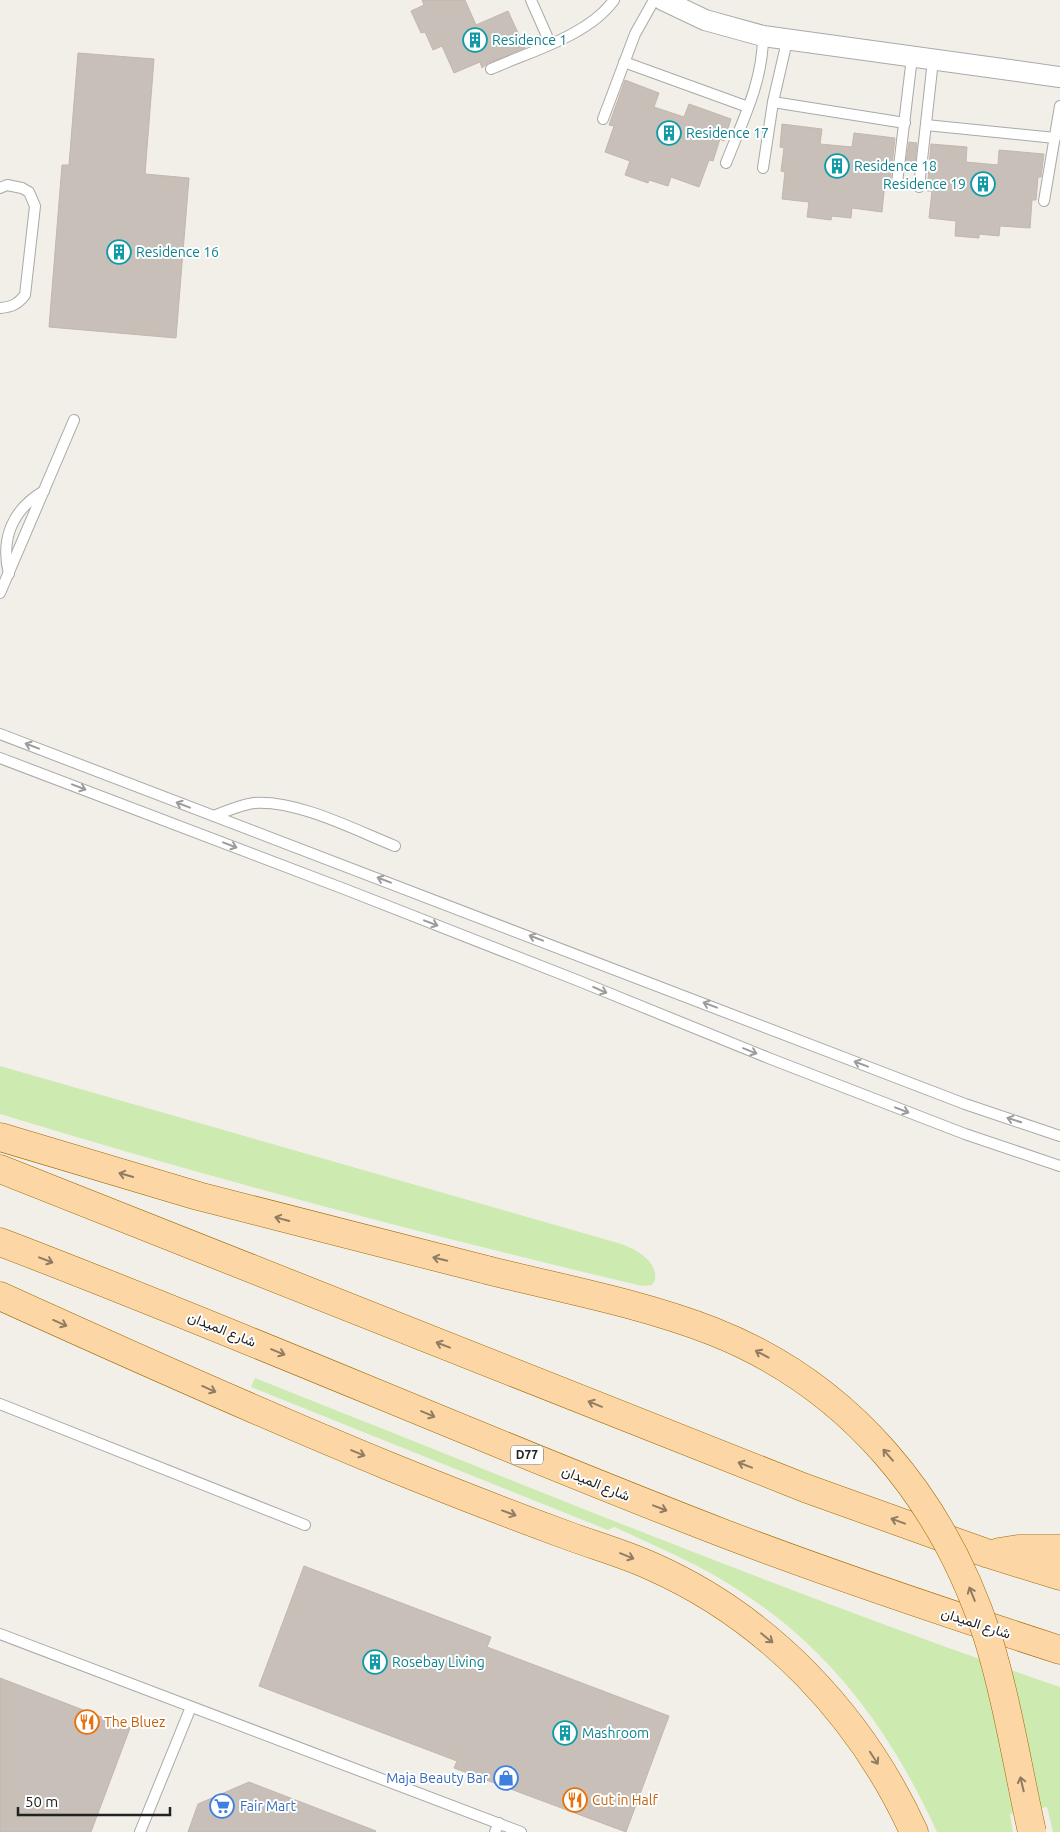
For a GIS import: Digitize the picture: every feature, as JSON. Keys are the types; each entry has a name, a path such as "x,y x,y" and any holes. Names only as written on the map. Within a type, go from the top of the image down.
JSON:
{"main road":[{"path":"0,1137 198,1196 646,1310 713,1331 777,1362 835,1403 861,1427 886,1452 929,1509 962,1571 988,1640 998,1676 1032,1832"},
{"path":"0,1169 733,1460 989,1554 1060,1576"},
{"name":"شارع الميدان","path":"0,1242 242,1337 715,1530 842,1577 1060,1650"},
{"path":"0,1296 350,1450 465,1497 626,1555 686,1583 749,1624 778,1647 826,1694 856,1730 877,1762 914,1832"},
{"path":"989,1554 1018,1549 1060,1548"}],"street":[{"path":"663,0 704,20 787,41 1060,77"}],"lane":[{"path":"531,0 550,43"},
{"path":"491,69 588,26 606,11 614,0"},
{"path":"603,119 635,34 654,0"},
{"path":"726,163 760,74 763,36"},
{"path":"763,168 773,102 787,41"},
{"path":"897,183 912,57"},
{"path":"919,187 934,60"},
{"path":"624,62 748,107"},
{"path":"773,102 904,123"},
{"path":"1044,201 1060,106"},
{"path":"926,125 1055,138"},
{"path":"0,188 7,186 22,188 33,198 35,206 25,295 19,302 10,307 0,309"},
{"path":"0,593 74,420"},
{"path":"8,574 6,541 13,520 26,503 44,491"},
{"path":"0,734 965,1104 1060,1136"},
{"path":"0,758 347,890 939,1124 1060,1166"},
{"path":"214,816 253,803 278,805 310,813 396,846"},
{"path":"0,1404 305,1525"},
{"path":"0,1634 497,1827 521,1832"},
{"path":"140,1832 191,1707"}],"green space":[{"path":"0,1066 618,1243 638,1252 649,1261 653,1266 655,1280 652,1285 642,1286 480,1247 239,1184 0,1114"},
{"path":"255,1378 756,1576 1060,1687 1060,1832 1053,1832 1047,1807 1010,1814 1013,1832 937,1832 918,1793 897,1757 875,1722 850,1690 823,1659 793,1631 760,1605 724,1581 697,1566 614,1527 608,1530 251,1387"}],"building":[{"name":"Residence 1","path":"422,0 465,0 476,25 508,11 525,48 488,63 482,68 480,62 454,73 442,46 433,50 425,32 421,33 411,11 424,5"},
{"name":"Residence 16","path":"78,53 154,59 145,174 189,178 176,338 49,327 62,165 69,165"},
{"name":"Residence 17","path":"625,80 659,93 654,107 684,117 689,104 731,119 724,141 720,139 713,161 709,160 699,187 671,177 668,186 649,180 648,183 625,175 630,161 605,152 614,126 609,125"},
{"name":"Residence 18","path":"782,124 822,129 820,144 852,147 854,133 895,138 890,184 885,183 882,212 852,208 851,218 832,216 831,220 807,217 809,202 782,199 785,172 781,171 784,148 780,147"},
{"path":"909,142 917,143 915,163 906,162"},
{"name":"Residence 19","path":"931,144 967,147 966,162 998,165 999,150 1044,154 1041,177 1038,177 1036,200 1032,200 1030,228 1000,226 999,236 979,234 979,238 955,236 956,221 929,218 932,191 927,191"},
{"path":"304,1566 491,1637 487,1647 669,1716 626,1832 454,1768 457,1761 259,1686"},
{"path":"0,1678 130,1728 91,1832 0,1832"},
{"path":"249,1782 376,1831 188,1832 198,1804"}],"place":[{"name":"Residence 1","path":"475,40"},
{"name":"Residence 17","path":"669,133"},
{"name":"Residence 18","path":"837,166"},
{"name":"Residence 19","path":"983,184"},
{"name":"Residence 16","path":"119,252"},
{"name":"Rosebay Living","path":"375,1662"},
{"name":"The Bluez","path":"87,1722"},
{"name":"Mashroom","path":"565,1733"},
{"name":"Maja Beauty Bar","path":"506,1778"},
{"name":"Cut in Half","path":"575,1800"},
{"name":"Fair Mart","path":"222,1806"}]}
